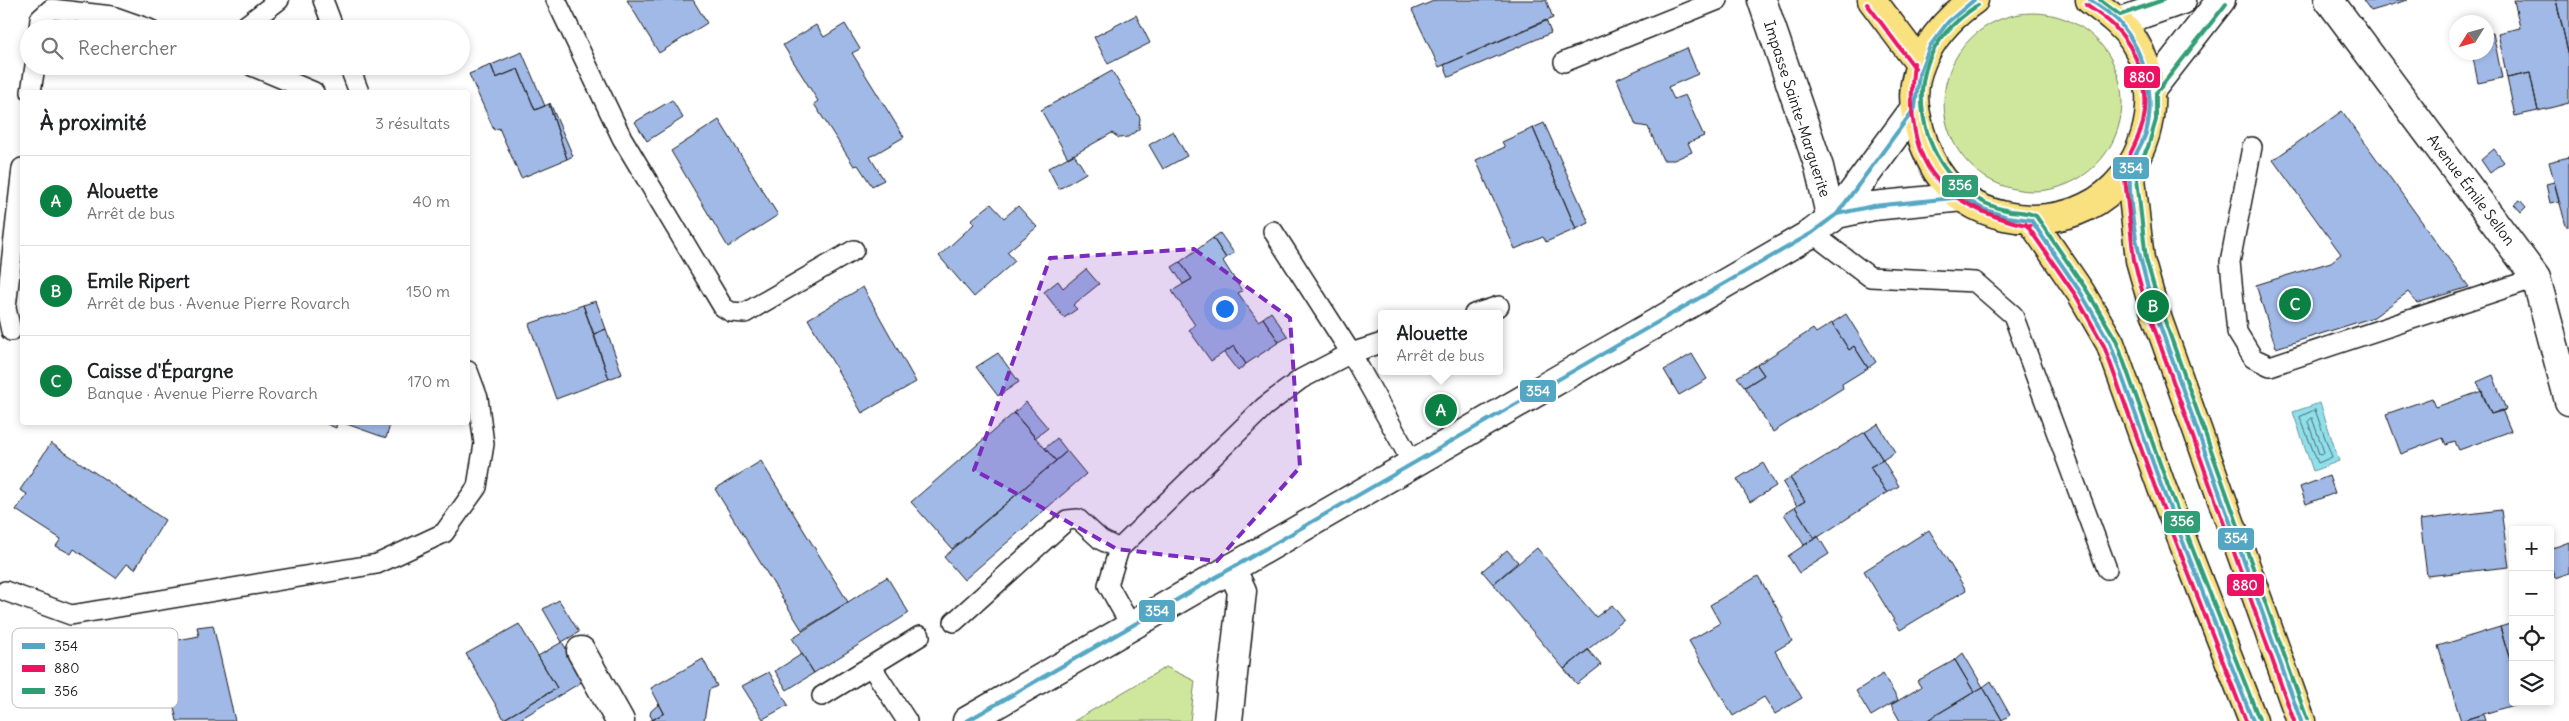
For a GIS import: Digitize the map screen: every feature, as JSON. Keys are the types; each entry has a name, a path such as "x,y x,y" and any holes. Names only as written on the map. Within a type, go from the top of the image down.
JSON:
{"main road":[{"name":"Impasse Sainte-Marguerite","path":"1762,0 1818,167 1827,222"},
{"path":"1872,0 1920,64"},
{"path":"1974,0 1954,14 1934,37 1920,64 1915,108 1922,142 1938,172 1963,197 1983,209 2006,217 2031,220 2060,217 2086,207 2110,190 2130,169 2142,145 2150,118 2150,91 2145,66 2134,42 2119,22 2090,0"},
{"path":"2119,22 2182,0"},
{"path":"2150,91 2221,0"},
{"name":"Avenue Émile Sellon","path":"2329,0 2536,278 2569,401"},
{"path":"1827,222 1915,108"},
{"path":"2130,169 2140,260 2153,306 2301,721"},
{"path":"967,721 1413,464 1827,222 1872,206 1963,197"},
{"path":"2031,220 2081,293 2110,343 2162,488 2253,721"},
{"path":"1228,721 1242,591 1231,568"},
{"path":"581,651 620,721"}],"lane":[{"path":"253,20 279,0"},
{"path":"323,0 331,20"},
{"path":"556,0 622,138 723,307 731,312 745,313 854,250"},
{"path":"1564,62 1718,0"},
{"path":"40,20 51,9 112,16 123,20"},
{"path":"31,90 33,75"},
{"path":"273,75 309,90"},
{"path":"352,75 358,90"},
{"path":"2252,147 2230,262 2237,332 2253,358 2270,366 2536,278"},
{"path":"11,331 6,308 20,186"},
{"path":"1827,222 1870,277 1975,282 2013,315 2107,569"},
{"path":"1274,231 1352,353 1413,464"},
{"path":"1486,310 1499,306"},
{"path":"1131,626 1108,585 1119,549 1264,407 1301,379 1352,353 1378,344"},
{"path":"5,591 71,615 377,564 423,544 444,533 477,487 484,444 478,398 470,376"},
{"path":"954,622 1067,520 1078,519 1101,540 1119,549"},
{"path":"822,696 920,636"},
{"path":"871,666 907,721"}],"highlighted area":[{"path":"1194,249 1290,318 1300,467 1217,561 1117,549 974,470 1050,258"}],"green space":[{"path":"2024,13 2042,13 2067,20 2082,28 2096,39 2107,53 2115,68 2122,93 2122,111 2115,136 2107,151 2096,165 2082,176 2059,187 2042,191 2024,191 2007,187 1991,180 1977,171 1964,158 1948,128 1944,111 1944,93 1948,76 1955,60 1964,46 1977,33 2007,17"},
{"path":"1166,667 1195,681 1190,721 1074,721"}],"water":[{"path":"2320,403 2339,461 2313,471 2293,412"}],"building":[{"path":"627,0 693,0 707,23 659,53"},
{"path":"1436,0 1546,0 1553,18 1439,67 1412,10"},
{"path":"2363,0 2408,0 2371,11"},
{"path":"2514,0 2556,0 2569,56 2569,103 2538,111 2530,73 2507,78 2498,33 2520,28"},
{"path":"2556,0 2569,0 2569,56"},
{"path":"1136,15 1150,43 1108,64 1094,37"},
{"path":"1546,20 1551,33 1449,77 1444,65"},
{"path":"845,24 860,49 852,53 904,137 870,157 884,180 872,186 858,165 854,166 814,104 818,101 783,45 816,25 824,37"},
{"path":"2494,38 2502,78 2478,83 2474,60 2494,60"},
{"path":"1687,48 1698,74 1668,87 1674,99 1685,95 1704,136 1688,143 1692,152 1674,160 1663,160 1648,127 1636,125 1617,79"},
{"path":"522,52 545,106 535,110 518,69 496,78 491,65"},
{"path":"491,65 496,78 518,69 535,110 549,104 567,159 521,178 499,128 494,130 470,74"},
{"path":"1112,71 1140,118 1139,129 1128,137 1119,138 1112,133 1068,158 1041,110"},
{"path":"2530,73 2538,111 2515,116 2507,78"},
{"path":"672,100 683,118 647,141 635,122"},
{"path":"549,104 573,156 567,159"},
{"path":"2342,111 2469,287 2417,303 2408,292 2374,317 2276,348 2256,285 2331,262 2341,254 2273,160"},
{"path":"719,120 778,215 728,247 671,151"},
{"path":"1544,123 1589,223 1576,229 1533,128"},
{"path":"1533,128 1576,229 1546,242 1543,237 1515,249 1476,160 1505,147 1502,142"},
{"path":"1173,131 1187,156 1163,169 1149,145"},
{"path":"2494,149 2504,162 2490,173 2481,160"},
{"path":"1074,154 1086,173 1059,189 1048,168"},
{"path":"2569,157 2569,226 2566,226 2549,162"},
{"path":"2554,182 2559,201 2550,203 2546,184"},
{"path":"2520,200 2526,207 2521,212 2514,204"},
{"path":"991,204 1004,218 1018,206 1037,227 1007,252 1015,261 974,297 939,256 974,224 971,220"},
{"path":"1220,233 1234,253 1226,258 1213,238"},
{"path":"1213,238 1226,258 1223,261 1242,291 1238,293 1258,321 1263,318 1279,342 1246,364 1234,346 1211,361 1189,330 1195,325 1172,291 1192,279 1180,262"},
{"path":"1180,262 1192,279 1183,284 1172,267"},
{"path":"1086,269 1099,284 1073,305 1077,309 1064,318 1044,292 1058,281 1063,288"},
{"path":"863,287 916,382 862,413 808,319"},
{"path":"596,301 606,329 594,334 583,305"},
{"path":"583,305 609,379 556,399 529,324"},
{"path":"1271,312 1288,337 1279,342 1263,318"},
{"path":"1846,314 1876,362 1868,368 1854,346 1849,350 1832,323"},
{"path":"1832,323 1849,350 1854,346 1868,368 1842,384 1843,388 1773,432 1745,387 1764,375 1757,365 1813,329 1816,333"},
{"path":"606,329 622,374 609,379 594,334"},
{"path":"1234,346 1246,364 1238,371 1224,353"},
{"path":"998,353 1019,382 998,396 976,367"},
{"path":"1692,354 1707,379 1679,395 1664,370"},
{"path":"1757,365 1764,375 1745,387 1737,377"},
{"path":"2493,375 2506,410 2491,414 2477,382"},
{"path":"2482,391 2491,414 2502,410 2511,431 2459,450 2455,442 2446,445 2443,438 2401,454 2386,414 2432,398 2436,407"},
{"path":"1026,402 1048,428 1035,438 1014,413"},
{"path":"1014,413 1056,461 952,549 911,502"},
{"path":"1878,424 1895,452 1883,460 1865,432"},
{"path":"349,425 390,425 386,438"},
{"path":"1865,432 1883,460 1870,467 1887,493 1815,539 1795,507 1805,501 1790,478"},
{"path":"1057,438 1067,451 1056,461 1045,448"},
{"path":"51,443 165,520 135,569 127,564 116,578 74,549 71,554 56,546 61,539 16,510 27,494 20,490"},
{"path":"1067,451 1086,474 964,580 944,557"},
{"path":"1883,460 1899,486 1887,493 1870,467"},
{"path":"761,461 848,602 802,630 715,489"},
{"path":"1763,463 1776,486 1750,502 1737,479"},
{"path":"2329,476 2335,493 2306,504 2300,487"},
{"path":"1790,478 1805,501 1797,506 1783,483"},
{"path":"1795,507 1815,539 1804,545 1784,514"},
{"path":"2501,510 2509,567 2427,576 2420,520"},
{"path":"1929,530 1966,590 1900,630 1864,571"},
{"path":"1818,536 1829,554 1799,573 1788,556"},
{"path":"2569,542 2569,573 2555,578 2554,575 2554,548"},
{"path":"1537,548 1596,617 1612,605 1624,620 1564,669 1493,584"},
{"path":"1507,550 1518,562 1493,584 1482,571"},
{"path":"1758,576 1783,618 1782,620 1792,641 1775,651 1802,698 1775,714 1764,697 1733,716 1689,641 1720,623 1710,605"},
{"path":"887,577 909,613 814,673 792,638"},
{"path":"559,600 579,632 562,642 543,609"},
{"path":"519,624 557,688 504,719 466,654"},
{"path":"2509,624 2509,657 2500,627"},
{"path":"213,625 235,721 177,721 174,708 178,708 178,640 199,636 197,627"},
{"path":"2500,627 2509,657 2510,706 2461,721 2438,646"},
{"path":"562,642 585,680 517,721 506,721 504,719 557,688 538,656"},
{"path":"1588,650 1601,665 1577,684 1564,669"},
{"path":"1963,653 1983,687 1974,692 1955,660"},
{"path":"802,654 814,673 787,690 775,671"},
{"path":"703,659 717,686 709,690 704,721 650,721 664,713 651,688"},
{"path":"1955,660 1974,692 1926,721 1900,721 1891,705 1921,687 1917,681"},
{"path":"769,672 788,705 763,719 742,686"},
{"path":"1883,674 1898,700 1871,716 1856,691"},
{"path":"1991,681 2010,715 2002,720 1983,687"},
{"path":"1983,687 2002,720 1926,721"},
{"path":"659,704 664,713 653,720 650,715 651,711"},
{"path":"2483,714 2485,721 2461,721"}],"transit line":[{"name":"354","path":"1819,227 1837,214 1915,108 1919,74 1930,46 1948,22 1974,0"},
{"name":"354","path":"2090,0 2120,23 2129,35 2142,61 2149,89 2149,119 2146,133 2132,162 2130,172 2133,222 2140,256 2153,306 2301,721"},
{"name":"356","path":"2100,0 2120,15 2163,0"},
{"name":"880","path":"1867,4 1915,68"},
{"name":"356","path":"2226,4 2156,93 2156,120 2148,147 2136,170 2146,259 2159,304 2307,719"},
{"name":"356","path":"1978,5 1948,30 1928,62 1922,97 1923,114 1933,148 1952,178 1975,198 1998,208 2036,216 2086,289 2116,340 2168,486 2259,719"},
{"name":"880","path":"2086,5 2108,20 2122,36 2136,59 2144,84 2145,110 2143,123 2124,166"},
{"name":"880","path":"1914,63 1912,97 1914,126 1920,151 1932,173 1948,191 1970,206 1997,217 2030,226"},
{"name":"880","path":"2124,170 2134,261 2147,308 2294,721"},
{"name":"354","path":"967,721 1812,233 1837,214 1873,206 1963,197 1983,209 2007,217 2031,220 2081,293 2110,343 2162,488 2253,721"},
{"name":"880","path":"2026,224 2076,296 2104,346 2156,490 2246,721"}],"place":[{"name":"Caisse d'Épargne","path":"2295,304"},
{"name":"Emile Ripert","path":"2153,306"},
{"name":"Alouette","path":"1441,410"}]}
